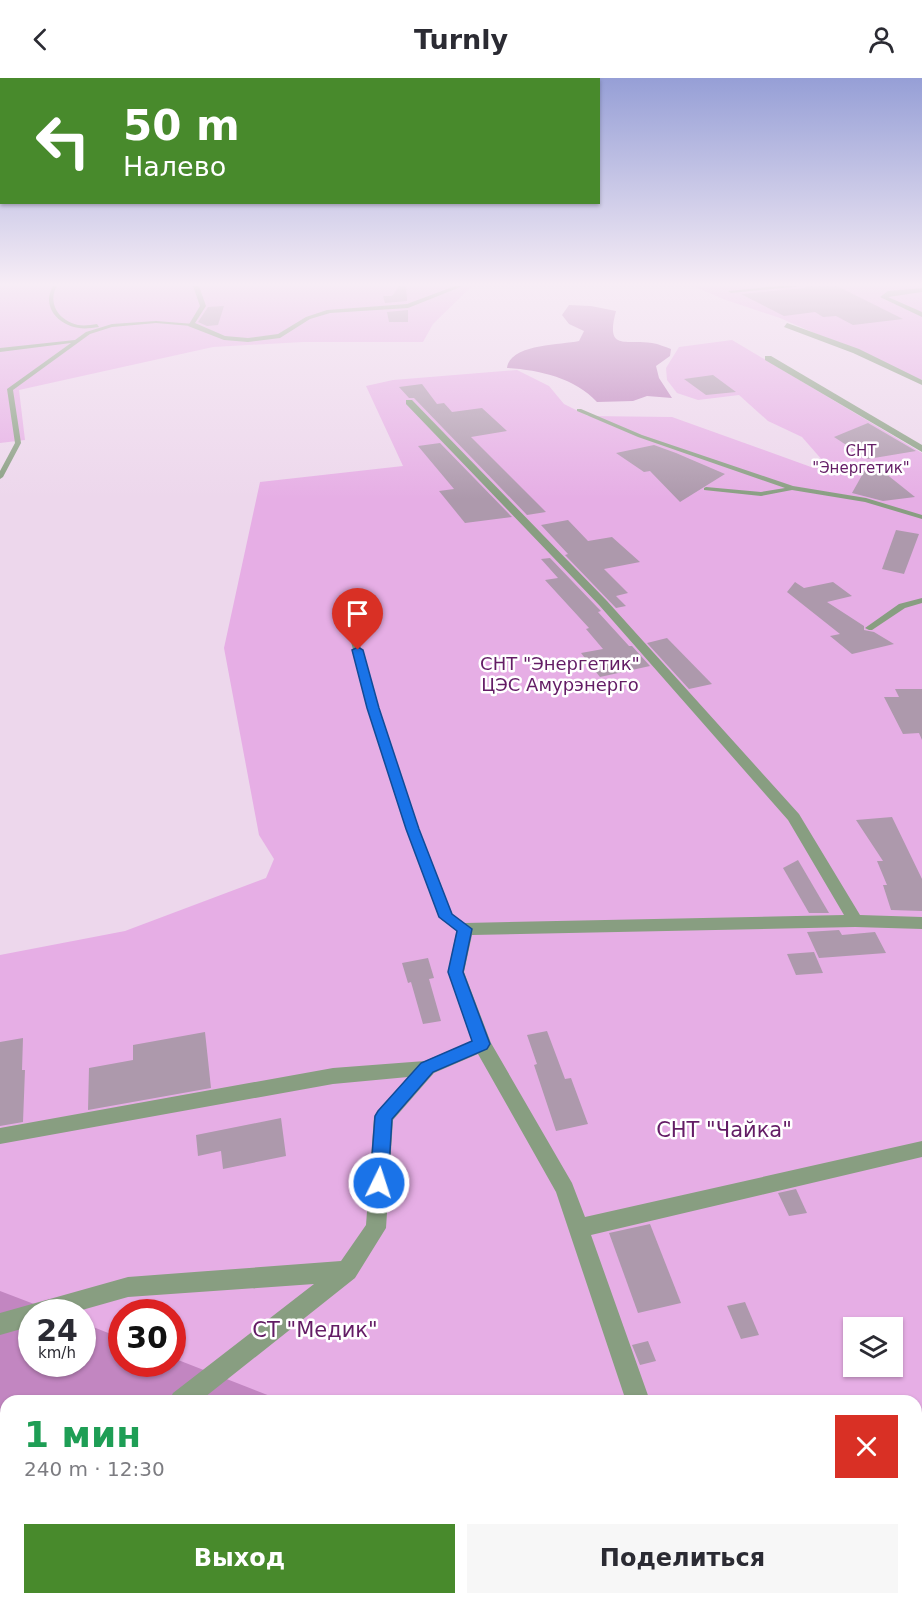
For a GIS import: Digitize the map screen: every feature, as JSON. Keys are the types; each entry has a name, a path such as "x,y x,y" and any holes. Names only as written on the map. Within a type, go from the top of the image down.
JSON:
{"street":[{"path":"869,357 922,383"},
{"path":"768,358 922,449"},
{"path":"409,402 603,603 794,818 855,921"},
{"path":"636,1395 565,1189 482,1044 456,972 465,929 855,921 922,923"},
{"path":"0,1136 333,1076 427,1068 482,1044"},
{"path":"189,1395 347,1271 376,1228 384,1116 427,1068"},
{"path":"579,1228 922,1149"},
{"path":"86,1299 128,1287 347,1271"},
{"path":"0,1324 18,1319"}],"lane":[{"path":"0,392 10,389 55,357"},
{"path":"0,477 18,443 10,389"},
{"path":"579,410 640,436 792,488 866,500 922,517"},
{"path":"706,489 746,494 778,494 792,488"},
{"path":"869,628 902,606 922,600"},
{"path":"352,631 373,708 412,829 446,917 465,929"}],"green space":[{"path":"0,357 167,357 19,390 25,440 0,443"},
{"name":"СНТ \"Энергетик\" ЦЭС Амурэнерго","path":"673,357 761,357 922,453 922,1395 0,1395 0,955 125,931 266,878 274,859 259,835 224,648 260,482 403,466 366,386 393,380 517,370 549,386 564,404 588,416 672,417 811,467 823,461 802,437 768,421 739,395 698,400 677,393 667,380 666,368"},
{"path":"870,357 922,357 922,380"}],"shaded area":[{"path":"513,357 668,357 656,366 659,378 672,398 647,396 633,401 597,402 567,381 544,373 507,368"},
{"path":"0,1291 21,1299 18,1299 18,1377 96,1377 96,1328 108,1333 108,1377 186,1377 186,1363 268,1395 0,1395"}],"building":[{"path":"713,375 736,392 706,395 684,379"},
{"path":"422,384 437,404 444,403 452,412 482,408 507,431 471,437 546,512 527,515 414,398 409,398 399,387"},
{"path":"868,423 916,451 868,459 834,437"},
{"path":"440,443 512,517 465,523 439,491 454,489 418,446"},
{"path":"654,445 725,474 680,502 650,471 644,472 616,453"},
{"path":"870,461 915,497 883,501 852,493"},
{"path":"568,520 588,541 612,537 640,562 604,569 628,593 616,596 626,606 616,608 565,555 568,554 541,525"},
{"path":"896,530 919,534 904,574 882,569"},
{"path":"550,558 601,611 598,612 629,646 632,646 650,666 600,677 581,653 603,649 586,629 589,628 545,580 558,578 541,559"},
{"path":"795,582 804,588 833,582 852,596 827,602 864,626 864,630 874,632 894,644 852,654 830,636 840,634 787,592"},
{"path":"667,638 712,684 689,689 647,643"},
{"path":"895,689 922,689 922,740 919,733 903,734 884,697 899,697"},
{"path":"892,817 922,879 922,911 891,910 883,885 887,885 877,861 883,861 856,820"},
{"path":"798,860 829,913 809,913 783,868"},
{"path":"839,930 842,935 875,932 886,953 819,958 807,932"},
{"path":"814,952 823,973 796,975 787,954"},
{"path":"428,958 434,978 429,979 441,1021 423,1024 411,982 408,983 402,963"},
{"path":"547,1031 565,1079 571,1078 588,1124 556,1131 534,1065 537,1064 527,1035"},
{"path":"205,1032 211,1088 88,1110 89,1068 133,1060 133,1045"},
{"path":"23,1038 22,1070 25,1070 23,1122 0,1126 0,1042"},
{"path":"281,1118 286,1156 223,1169 221,1151 198,1156 196,1135"},
{"path":"796,1189 807,1213 789,1216 778,1193"},
{"path":"650,1224 681,1303 638,1313 609,1233"},
{"path":"745,1302 759,1335 741,1339 727,1306"},
{"path":"648,1341 656,1361 640,1365 632,1345"}],"route":[{"path":"358,650 373,708 412,829 446,917 465,929 456,972 482,1044 427,1068 384,1116 379,1183"}],"park label":[{"name":"СНТ \"Энергетик\"","path":"861,460"},
{"name":"СНТ \"Чайка\"","path":"724,1130"},
{"name":"СТ \"Медик\"","path":"315,1330"}]}
